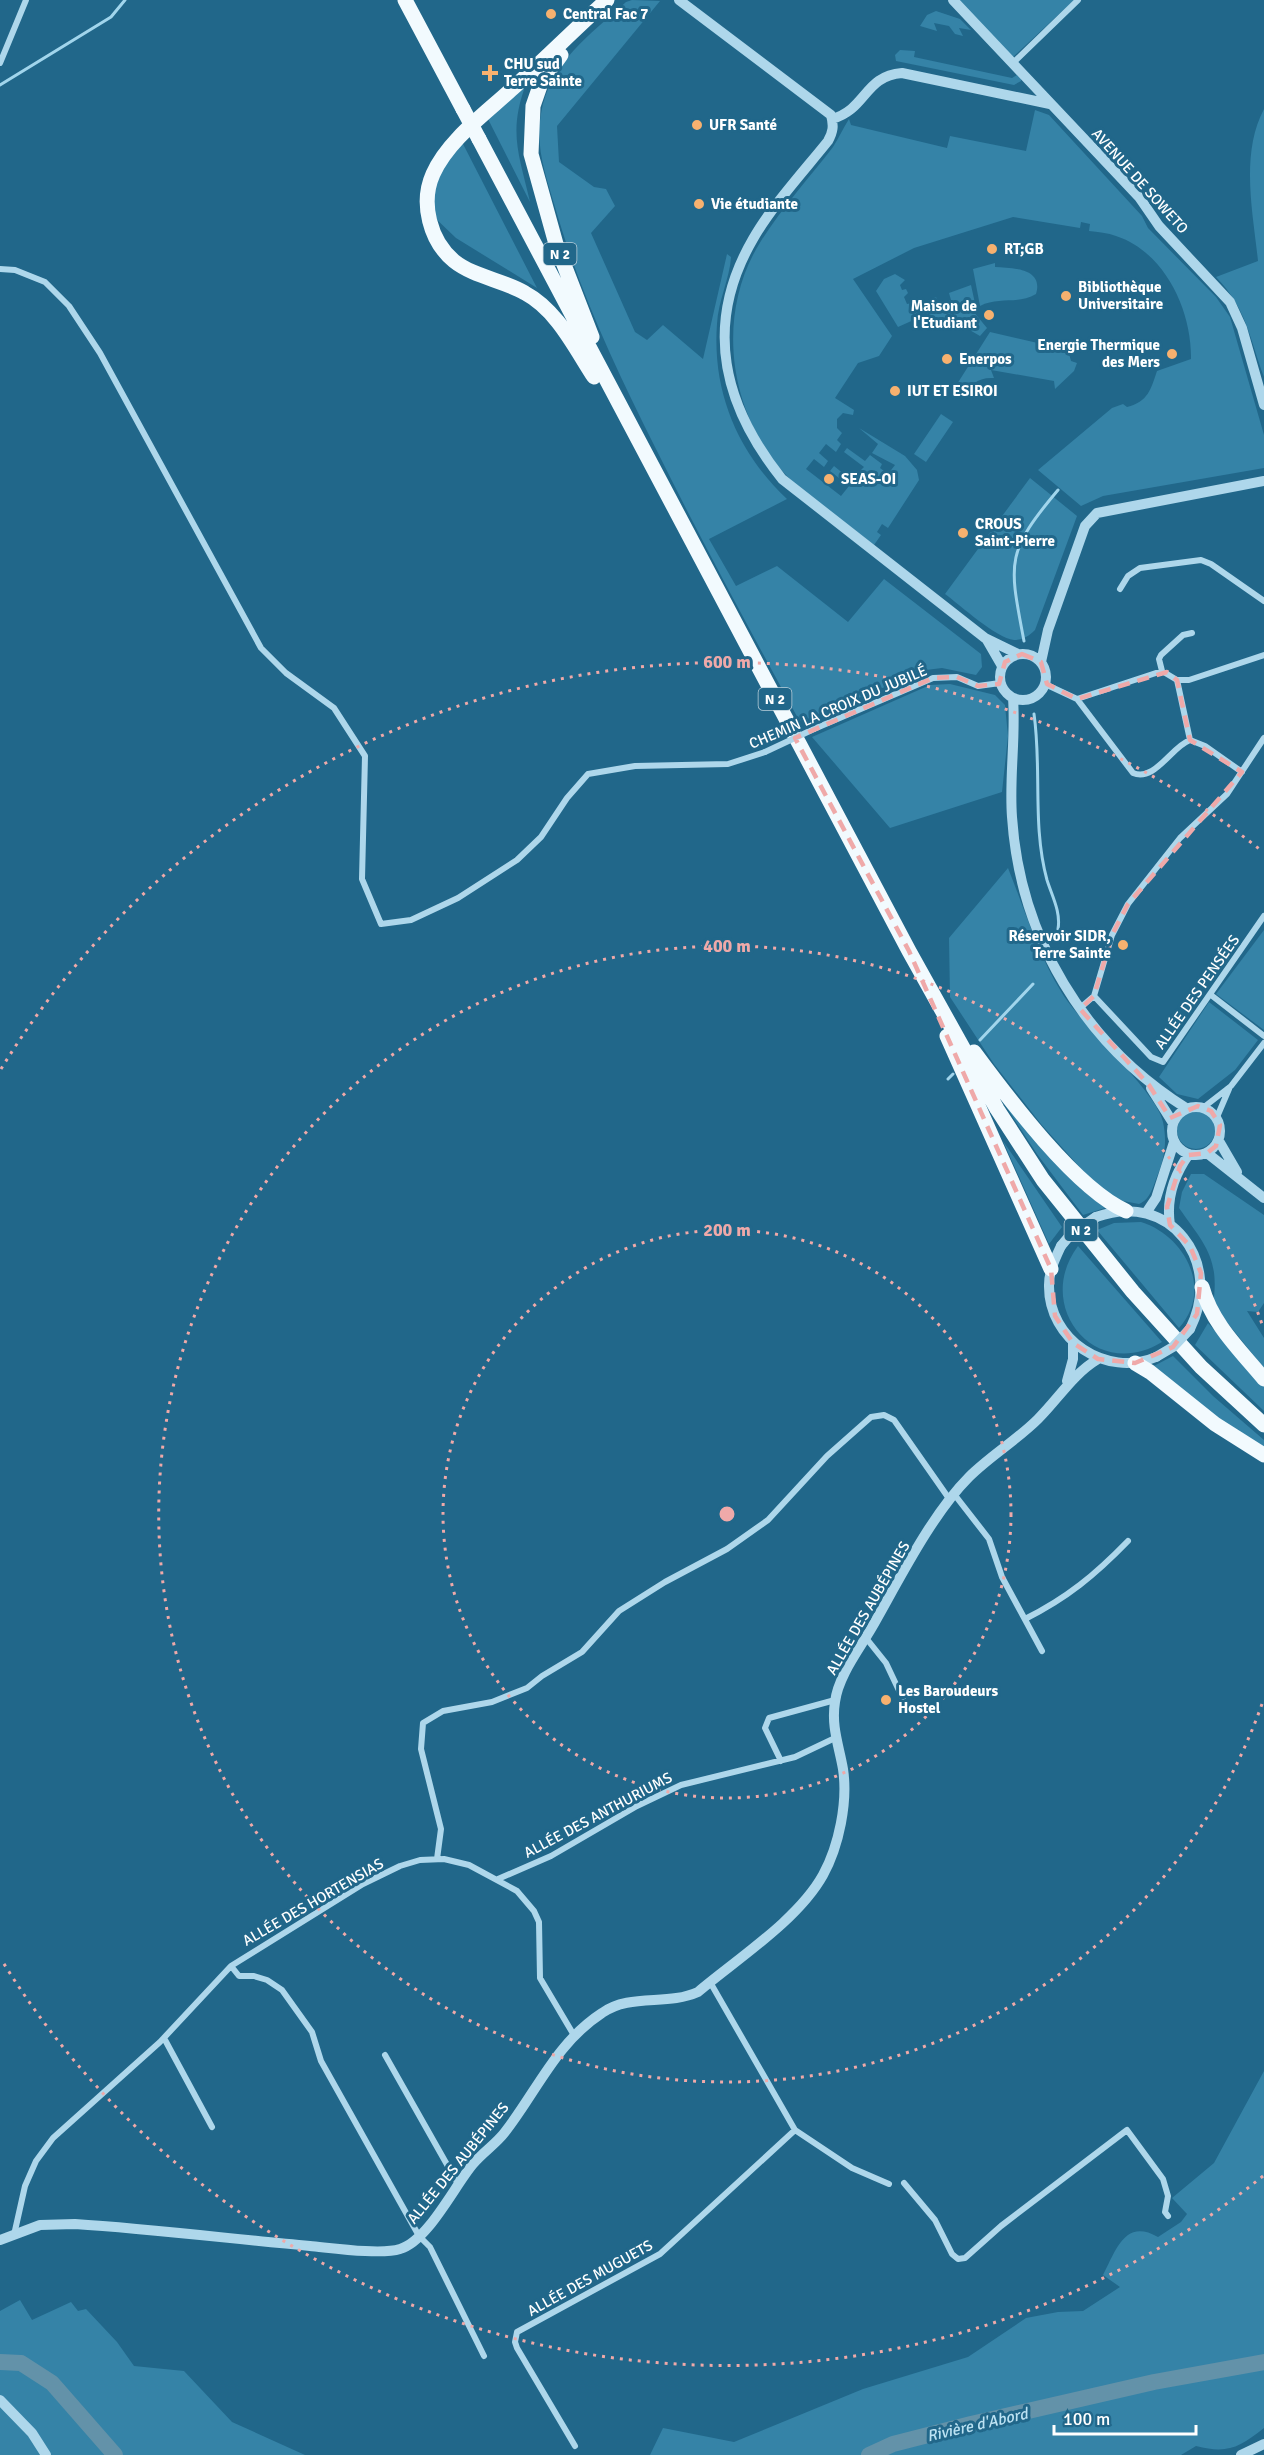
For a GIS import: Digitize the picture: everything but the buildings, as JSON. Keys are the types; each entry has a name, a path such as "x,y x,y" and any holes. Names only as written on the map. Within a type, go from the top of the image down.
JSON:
{"main road":[{"name":"N 2","path":"405,0 909,951 997,1109 1043,1180 1088,1239 1201,1367 1264,1425"},
{"name":"N 2","path":"607,0 448,151 433,174 426,194 427,214 434,234 445,252 455,262 527,293 548,311 641,446"},
{"name":"N 2","path":"619,0 550,67 533,106 531,154 556,244 598,352 641,446"},
{"path":"909,951 1051,1269"},
{"path":"939,1004 1042,1136 1094,1191 1126,1211"},
{"path":"1202,1287 1208,1308 1215,1321 1264,1379"},
{"path":"1135,1363 1150,1372 1215,1424 1264,1455"}],"street":[{"path":"0,63 26,0"},
{"path":"679,0 823,109 832,119 833,132 828,141 753,237 729,296 725,326 725,356 731,388 743,424 761,453 782,479 985,638 1041,662 1046,671 1045,684 1037,696 1027,700 1012,698"},
{"name":"AVENUE DE SOWETO","path":"953,0 1139,197 1159,226 1230,302 1242,328 1264,405"},
{"path":"1013,63 1078,0"},
{"path":"832,119 847,115 874,84 891,74 903,73 1051,105"},
{"name":"CHEMIN LA CROIX DU JUBILÉ","path":"0,269 15,270 45,282 69,306 100,353 261,648 286,673 334,708 365,756 362,879 381,924 411,920 458,898 517,860 541,837 567,798 588,774 635,766 728,764 765,752 933,678 957,677 978,686 1000,683"},
{"path":"1041,662 1048,630 1085,526 1097,513 1264,481"},
{"path":"1120,589 1128,576 1140,568 1201,560 1211,564 1264,601"},
{"path":"1048,630 1023,654 1009,658 1002,666 1000,683 1012,698 1015,732 1011,798 1019,871 1048,953 1080,1009 1114,1051 1149,1085 1186,1108 1204,1107 1231,1086"},
{"path":"1192,633 1183,635 1159,659 1162,671 1177,680 1189,680 1264,655"},
{"path":"985,638 1002,666"},
{"path":"1077,699 1162,671"},
{"path":"1177,680 1190,740"},
{"path":"1045,684 1077,699 1133,773 1139,775 1151,772 1175,749 1190,740"},
{"path":"1015,732 1027,700"},
{"path":"1080,1009 1094,996 1112,935 1128,904 1180,838 1218,803 1264,738"},
{"path":"1190,740 1205,747 1242,772"},
{"name":"ALLÉE DES PENSÉES","path":"1094,996 1151,1057 1160,1062 1166,1059 1264,916"},
{"path":"1211,995 1264,1036"},
{"path":"1217,1117 1231,1086 1264,1043"},
{"path":"1146,1214 1156,1198 1174,1142 1173,1123 1149,1085"},
{"path":"1204,1107 1217,1117 1220,1125 1219,1141 1240,1177"},
{"path":"1173,1123 1186,1108"},
{"path":"1207,1153 1219,1141"},
{"path":"1174,1142 1189,1154 1207,1153 1264,1198"},
{"path":"1170,1225 1167,1207 1180,1166 1189,1154"},
{"path":"1126,1211 1146,1214 1170,1225 1185,1240 1197,1258 1202,1287 1199,1308 1190,1329 1173,1347 1156,1357 1135,1363 1117,1363 1098,1359 1073,1343 1055,1316 1049,1293 1051,1269 1061,1246 1071,1234 1096,1217 1126,1211"},
{"name":"ALLÉE DES AUBÉPINES","path":"1064,1390 1073,1359 1073,1343"},
{"name":"ALLÉE DES AUBÉPINES","path":"0,2240 40,2225 75,2224 330,2248 390,2250 408,2246 419,2236 474,2162 506,2131 553,2058 575,2037 602,2013 620,2005 640,2000 682,1999 698,1992 783,1922 823,1875 835,1842 845,1797 843,1770 835,1738 835,1700 844,1676 952,1497 969,1476 1038,1419 1077,1373 1098,1359"},
{"path":"437,1859 441,1829 421,1749 423,1723 443,1711 492,1702 526,1688 582,1652 619,1611 665,1582 727,1550 768,1520 827,1456 871,1417 884,1415 894,1420 952,1497 989,1539 1002,1577 1041,1651"},
{"path":"1025,1619 1061,1601 1097,1573 1128,1541"},
{"path":"866,1638 886,1664 903,1699"},
{"path":"782,1761 765,1728 765,1722 769,1718 835,1700"},
{"name":"ALLÉE DES ANTHURIUMS","path":"498,1879 551,1856 637,1806 681,1785 782,1761 804,1754 835,1738"},
{"name":"ALLÉE DES HORTENSIAS","path":"14,2235 25,2186 36,2161 53,2139 164,2038 231,1966 253,1950 363,1884 400,1866 420,1860 437,1859 469,1865 517,1891 534,1911 541,1935 538,1950 540,1978 575,2037"},
{"path":"231,1966 239,1976 267,1980 282,1990 312,2032 321,2061 419,2236 430,2247 484,2356"},
{"path":"710,1982 795,2130 852,2168 889,2184"},
{"path":"164,2038 212,2127"},
{"path":"385,2055 459,2184"},
{"name":"ALLÉE DES MUGUETS","path":"574,2446 517,2349 515,2342 517,2332 660,2254 795,2130"},
{"path":"904,2183 935,2220 952,2254 958,2259 965,2258 1001,2226 1127,2130 1163,2179 1168,2196 1165,2212 1168,2216"},
{"path":"0,2400 32,2433 46,2455"},
{"path":"1241,2455 1264,2444"}],"highlighted area":[{"path":"1022,654 1041,662 1047,684 1077,699 1167,672 1177,680 1190,740 1242,772 1128,904 1112,935 1094,996 1080,1009 1149,1085 1170,1118 1198,1106 1211,1111 1220,1125 1216,1146 1207,1153 1188,1155 1180,1166 1167,1207 1170,1225 1190,1246 1201,1273 1197,1314 1173,1347 1135,1363 1098,1359 1073,1343 1055,1316 1051,1269 909,951 795,738 933,678 957,677 978,686 999,684 1005,662"}],"shaded area":[{"path":"632,0 660,1 557,126 559,162 594,187 606,189 615,206 591,233 635,332 647,340 663,325 703,359 727,254 731,257 717,324 719,374 724,397 742,441 755,462 787,499 709,539 736,586 777,566 848,622 884,579 981,654 982,667 976,675 942,668 926,670 800,722 673,484 627,390 587,300 548,184 540,150 541,114 545,96 562,65 585,38 626,2"},
{"path":"958,0 1074,0 1013,57"},
{"path":"936,11 960,19 971,30 959,28 963,36 955,34 949,26 934,23 937,31 920,26 927,15"},
{"path":"900,50 915,51 914,57 1012,78 1017,75 1022,76 1021,81 1014,85 896,61 895,55"},
{"path":"526,84 517,116 516,130 519,156 530,202 487,117"},
{"path":"1264,109 1264,377 1241,312 1216,277 1258,261 1251,204 1250,164 1252,145"},
{"path":"1035,110 1049,115 1142,216 1148,228 1216,297 1230,317 1264,435 1264,468 1103,496 1081,506 1038,470 1112,408 1123,404 1127,407 1140,402 1148,394 1157,371 1191,359 1190,341 1181,303 1162,269 1149,255 1133,244 1113,235 1089,231 1090,224 1081,222 1080,228 1013,217 914,248 853,279 892,336 879,356 858,363 835,398 854,410 853,415 843,413 837,419 837,428 842,433 837,440 841,444 836,452 826,444 819,453 828,461 824,467 814,459 806,469 841,496 849,486 830,471 834,466 855,483 863,474 860,471 864,467 844,452 847,448 865,461 870,455 882,464 880,468 888,474 895,465 872,453 878,444 859,428 905,456 917,470 919,480 888,528 882,524 877,532 881,535 874,545 785,474 766,449 751,422 740,392 734,361 733,330 737,299 746,269 769,229 833,147 849,119 851,125 947,148 950,136 1026,151"},
{"path":"462,142 537,288 456,238 433,216 431,185"},
{"path":"995,263 995,267 1018,269 1031,274 1037,285 1036,294 1022,299 994,301 980,306 973,269"},
{"path":"895,274 905,280 900,285 902,290 906,289 908,293 904,297 907,304 912,303 914,306 936,297 939,304 951,300 949,293 971,285 976,308 973,311 987,328 980,336 947,317 942,325 931,327 926,322 922,324 918,318 898,327 876,291 884,279"},
{"path":"990,332 1068,350 1071,361 1077,363 1074,371 1055,389 1054,381 991,370 994,378 983,379 975,383 962,398 952,392"},
{"path":"941,414 953,422 926,462 914,454"},
{"path":"1030,478 1077,516 1035,630 1026,637 1014,640 998,634 945,594"},
{"path":"950,684 995,695 1005,705 1008,736 1002,792 890,828 812,737 930,685"},
{"path":"1008,868 1039,948 1062,993 1134,1077 1158,1109 1163,1122 1165,1148 1151,1192 1139,1204 1113,1199 1102,1192 1041,1124 994,1064 950,997 949,938"},
{"path":"1264,930 1264,1030 1216,994"},
{"path":"1209,1002 1258,1040 1235,1070 1198,1099 1177,1094 1159,1077"},
{"path":"1001,1099 1081,1189 1105,1208 1083,1215 1037,1154"},
{"path":"1196,1111 1210,1116 1215,1130 1210,1144 1196,1149 1182,1144 1177,1130 1182,1116"},
{"path":"1003,1141 1062,1227 1049,1244"},
{"path":"1191,1174 1204,1174 1264,1215 1264,1303 1258,1312 1247,1311 1264,1338 1264,1368 1213,1305 1215,1289 1212,1263 1203,1243 1179,1208 1182,1192"},
{"path":"1141,1222 1170,1239 1181,1251 1189,1265 1194,1281 1194,1297 1189,1313 1179,1328 1097,1230 1114,1223"},
{"path":"1078,1246 1162,1342 1137,1352 1114,1353 1094,1345 1078,1332 1067,1314 1063,1292 1066,1269"},
{"path":"1208,1323 1264,1387 1264,1411 1195,1345"},
{"path":"1173,1356 1213,1396 1264,1440 1264,1450 1199,1407 1150,1368"},
{"path":"1264,2071 1264,2428 1240,2445 1225,2449 1196,2446 1181,2455 650,2455 663,2428 734,2442 863,2389 968,2357 1026,2318 1058,2312 1083,2311 1120,2287 1103,2275 1123,2240 1137,2231 1158,2237 1181,2222 1187,2214 1172,2198 1214,2163"},
{"path":"20,2300 32,2320 71,2302 78,2311 86,2309 117,2342 134,2366 184,2371 232,2422 305,2455 0,2455 0,2311"}],"waterway":[{"path":"0,85 111,17 125,0"},
{"path":"1024,641 1014,575 1015,559 1028,529 1058,490"},
{"path":"1034,714 1042,859 1057,910 1058,929"},
{"path":"980,1040 1033,984"},
{"path":"948,1079 953,1074"},
{"name":"Rivière d'Abord","path":"0,2362 21,2363 52,2383 115,2455"},
{"name":"Rivière d'Abord","path":"869,2455 893,2444 971,2424 1154,2382 1264,2362"}],"place":[{"name":"Central Fac 7","path":"551,14"},
{"name":"CHU sud Terre Sainte","path":"490,73"},
{"name":"UFR Santé","path":"697,125"},
{"name":"Vie étudiante","path":"699,204"},
{"name":"RT;GB","path":"992,249"},
{"name":"Bibliothèque Universitaire","path":"1066,296"},
{"name":"Maison de l'Etudiant","path":"989,315"},
{"name":"Energie Thermique des Mers","path":"1172,354"},
{"name":"Enerpos","path":"947,359"},
{"name":"IUT ET ESIROI","path":"895,391"},
{"name":"SEAS-OI","path":"829,479"},
{"name":"CROUS Saint-Pierre","path":"963,533"},
{"name":"Réservoir SIDR, Terre Sainte","path":"1123,945"},
{"name":"Les Baroudeurs Hostel","path":"886,1700"}]}
